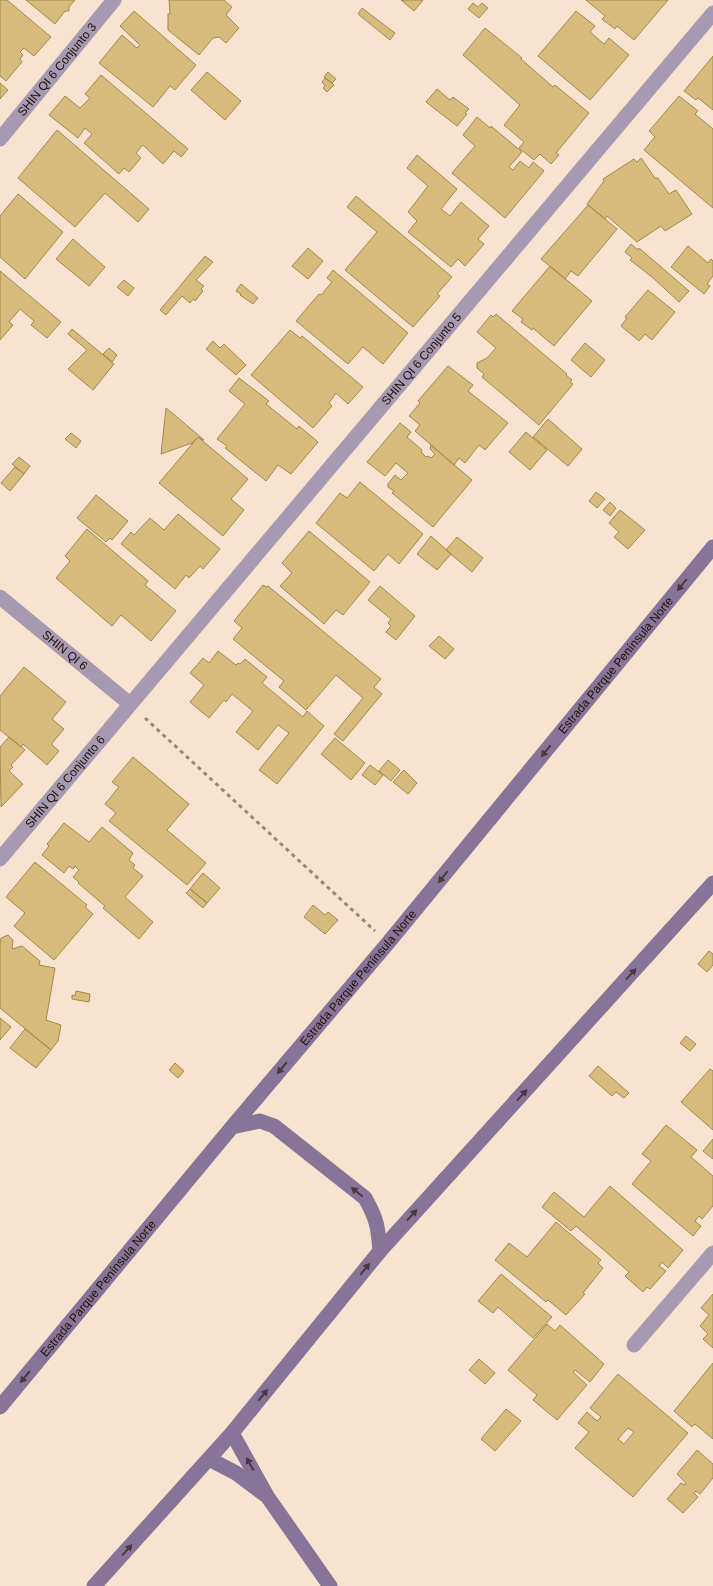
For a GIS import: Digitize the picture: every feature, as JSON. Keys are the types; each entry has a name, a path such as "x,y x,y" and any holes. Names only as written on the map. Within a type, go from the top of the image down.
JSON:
{"main road":[{"name":"Estrada Parque Península Norte","path":"0,1407 232,1127 388,943 713,547"},
{"path":"94,1586 232,1433 380,1251 713,883"},
{"path":"232,1127 260,1121 274,1126 365,1198 374,1213 378,1226 380,1251"},
{"path":"232,1433 267,1496 330,1586"},
{"path":"209,1459 236,1473 267,1496"}],"street":[{"name":"SHIN QI 6 Conjunto 3","path":"0,139 114,0"},
{"name":"SHIN QI 6 Conjunto 5","path":"130,704 713,14"},
{"name":"SHIN QI 6","path":"0,597 130,704"},
{"name":"SHIN QI 6 Conjunto 6","path":"0,859 130,704"},
{"path":"634,1345 713,1253"}],"path":[{"path":"130,704 388,943"}],"building":[{"path":"0,0 7,0 51,37 34,56 24,48 20,52 23,55 20,59 22,62 6,81 0,76"},
{"path":"26,0 75,0 69,7 69,11 65,11 55,24"},
{"path":"169,0 224,0 232,7 226,15 239,28 226,43 219,37 213,38 199,55 168,30"},
{"path":"401,0 423,0 414,11"},
{"path":"586,0 668,0 634,40 617,26 615,29 602,19 605,16"},
{"path":"473,3 478,7 482,3 488,8 479,18 468,9"},
{"path":"362,8 395,33 390,40 358,14"},
{"path":"134,11 196,65 175,90 170,86 153,107 99,63 122,35 137,48 140,45 120,26"},
{"path":"576,11 595,26 590,32 604,44 609,38 629,55 590,100 538,56"},
{"path":"485,28 522,58 553,87 555,85 589,113 556,153 559,155 551,164 540,154 534,160 519,148 524,142 504,125 520,105 463,55"},
{"path":"713,56 713,110 698,98 696,100 684,91"},
{"path":"207,72 241,101 225,120 191,90"},
{"path":"328,72 336,79 332,83 324,77"},
{"path":"101,75 188,149 181,157 174,151 163,164 143,145 136,153 141,158 129,172 124,168 119,174 84,143 92,134 85,128 78,138 49,115 65,96 80,108 90,98 85,94"},
{"path":"325,78 334,85 327,92 323,88 325,86 322,82"},
{"path":"0,83 8,90 0,99"},
{"path":"437,89 450,100 453,97 469,109 457,126 426,102"},
{"path":"679,96 698,111 695,114 713,129 713,208 644,150 655,137 649,131"},
{"path":"477,117 522,152 509,167 513,170 520,161 529,168 533,162 544,171 505,218 452,173 475,146 463,135"},
{"path":"57,130 149,209 138,222 105,193 75,227 18,178"},
{"path":"417,155 457,189 441,209 450,216 461,202 489,226 478,239 484,244 465,266 458,259 451,267 408,232 417,221 408,212 428,186 407,168"},
{"path":"641,158 669,194 676,190 692,214 665,231 661,226 637,242 607,216 605,219 587,204 604,181 603,179 634,159 637,162"},
{"path":"18,194 63,232 25,279 0,257 0,216"},
{"path":"356,196 452,277 437,294 440,296 413,327 345,270 377,232 347,207"},
{"path":"588,205 617,229 578,276 571,271 565,279 541,259"},
{"path":"73,239 105,267 89,286 56,259"},
{"path":"631,244 638,250 639,248 689,291 679,302 630,260 632,258 625,252"},
{"path":"688,246 708,263 711,259 713,261 713,276 707,284 710,286 704,294 671,267"},
{"path":"308,248 323,261 308,279 292,266"},
{"path":"205,256 213,262 196,280 204,286 201,289 203,291 195,301 193,299 190,303 182,296 166,315 160,310"},
{"path":"550,266 592,301 554,346 533,328 532,330 521,322 523,319 512,311"},
{"path":"333,270 408,333 383,364 363,347 348,364 296,321 332,282 327,278"},
{"path":"0,271 61,322 47,338 31,325 34,321 20,309 9,322 13,325 0,340"},
{"path":"124,280 134,288 128,296 117,287"},
{"path":"241,284 258,298 253,304 236,291"},
{"path":"648,290 675,312 652,340 645,334 639,341 621,326 627,318 625,317"},
{"path":"496,314 572,380 570,382 573,384 539,425 482,377 484,374 477,368 477,363 487,358 496,348 477,332 491,315 493,317"},
{"path":"72,329 114,364 93,390 68,369 87,350 68,334"},
{"path":"290,330 300,338 302,336 363,387 348,404 336,393 329,403 332,406 313,428 251,375"},
{"path":"213,341 220,348 224,344 246,365 236,375 206,349"},
{"path":"585,343 605,360 591,377 571,360"},
{"path":"109,348 117,355 112,362 103,354"},
{"path":"448,366 473,385 468,391 508,423 485,450 479,445 465,463 459,458 454,465 415,431 420,425 409,416 420,403 418,401"},
{"path":"239,378 269,401 266,404 297,429 299,426 318,442 291,474 278,465 266,481 225,448 227,446 217,439 245,404 229,391"},
{"path":"166,408 204,440 198,437 192,443 161,454"},
{"path":"548,419 582,449 568,466 533,437"},
{"path":"400,423 411,432 407,437 422,450 421,452 426,457 431,458 435,454 430,449 431,445 472,480 433,527 392,493 394,491 388,487 388,484 395,475 401,480 408,473 396,463 385,476 367,462"},
{"path":"526,432 547,450 530,470 509,452"},
{"path":"71,433 81,441 76,448 65,439"},
{"path":"198,437 248,479 231,499 244,510 223,536 159,483"},
{"path":"19,457 30,466 24,474 12,464"},
{"path":"15,467 24,474 10,491 1,483"},
{"path":"360,482 423,534 399,564 388,554 374,571 316,523 340,493 347,498"},
{"path":"596,492 605,499 597,508 589,501"},
{"path":"96,495 128,521 112,540 110,538 106,542 77,518"},
{"path":"610,502 616,508 610,516 603,510"},
{"path":"620,510 645,530 628,549 614,537 619,532 609,523"},
{"path":"178,514 220,549 203,569 200,566 189,578 186,575 175,589 121,544 131,532 134,535 150,518 164,530"},
{"path":"87,529 148,581 145,585 176,611 151,641 121,615 112,626 56,578 70,561 65,556"},
{"path":"309,531 370,582 343,615 336,610 324,624 280,586 292,573 282,563"},
{"path":"431,536 451,554 437,570 417,554"},
{"path":"457,537 483,558 472,572 446,550"},
{"path":"263,585 268,586 381,679 374,687 382,694 343,741 334,734 363,698 336,675 306,710 279,687 284,681 233,639 242,628 234,621"},
{"path":"380,586 415,616 396,640 386,632 391,626 388,623 391,619 368,600"},
{"path":"439,636 454,649 445,659 429,646"},
{"path":"218,651 236,665 245,659 267,677 262,683 303,717 307,711 324,726 277,784 259,770 289,733 278,725 258,750 236,732 253,711 232,694 226,702 224,700 209,718 190,702 204,685 190,673 203,658 209,663"},
{"path":"24,667 66,702 52,719 64,729 52,743 59,751 47,765 23,744 21,747 0,730 0,696"},
{"path":"9,737 25,750 11,765 13,767 9,771 23,784 1,807 0,747"},
{"path":"335,738 365,763 351,780 321,754"},
{"path":"133,757 189,804 167,830 206,863 187,885 109,821 116,813 105,804 119,787 112,782"},
{"path":"388,760 400,770 391,781 379,771"},
{"path":"370,765 383,775 375,785 362,775"},
{"path":"404,770 417,783 408,794 393,782"},
{"path":"64,823 89,842 102,827 133,853 129,860 135,865 133,868 143,876 125,897 153,922 139,939 103,908 105,906 78,883 73,877 79,870 75,866 73,869 69,866 64,873 42,855 49,846 47,844"},
{"path":"35,862 87,905 85,907 93,914 54,960 14,926 25,913 6,897"},
{"path":"203,873 220,888 207,903 190,889"},
{"path":"190,889 207,903 203,908 186,893"},
{"path":"313,905 325,915 328,912 338,920 325,934 304,917"},
{"path":"8,935 13,940 12,949 22,946 40,961 39,965 55,968 46,1020 61,1025 58,1041 51,1050 0,1008 0,944 1,938"},
{"path":"709,951 713,954 713,965 707,972 698,964"},
{"path":"76,991 90,994 89,1002 72,999 72,995 75,996"},
{"path":"0,1018 11,1027 0,1040"},
{"path":"25,1029 51,1050 36,1068 10,1048"},
{"path":"686,1036 696,1044 690,1051 680,1043"},
{"path":"175,1063 184,1071 178,1078 169,1070"},
{"path":"598,1066 629,1093 624,1098 616,1092 612,1096 589,1076"},
{"path":"710,1069 713,1071 713,1130 681,1102"},
{"path":"666,1125 697,1150 691,1157 713,1176 713,1206 702,1219 699,1216 695,1221 701,1226 693,1236 632,1184 651,1161 642,1154"},
{"path":"713,1139 713,1159 703,1151"},
{"path":"610,1186 683,1250 668,1268 662,1262 659,1266 666,1271 650,1289 647,1287 643,1292 625,1276 629,1272 576,1226 571,1231 542,1207 554,1192 584,1217"},
{"path":"556,1222 601,1260 598,1263 603,1268 583,1293 585,1294 566,1315 548,1300 546,1302 495,1260 509,1243 527,1257"},
{"path":"501,1274 552,1317 533,1338 498,1307 493,1313 478,1301"},
{"path":"713,1294 713,1348 703,1339 708,1334 700,1326 709,1315 701,1308"},
{"path":"547,1324 555,1331 560,1325 604,1364 590,1382 575,1370 573,1372 587,1385 557,1420 533,1400 537,1395 508,1370"},
{"path":"479,1359 495,1373 485,1384 469,1370"},
{"path":"713,1363 713,1439 695,1424 692,1427 674,1411"},
{"path":"618,1374 688,1433 633,1497 575,1448 589,1432 578,1423 587,1412 597,1421 601,1417 590,1408","holes":["628,1428 634,1432 624,1444 618,1439"]},
{"path":"506,1409 521,1421 495,1451 481,1439"},
{"path":"697,1450 713,1464 713,1478 700,1494 696,1491 694,1493 698,1497 683,1513 667,1499 681,1483 685,1485 686,1483 677,1474"}]}
